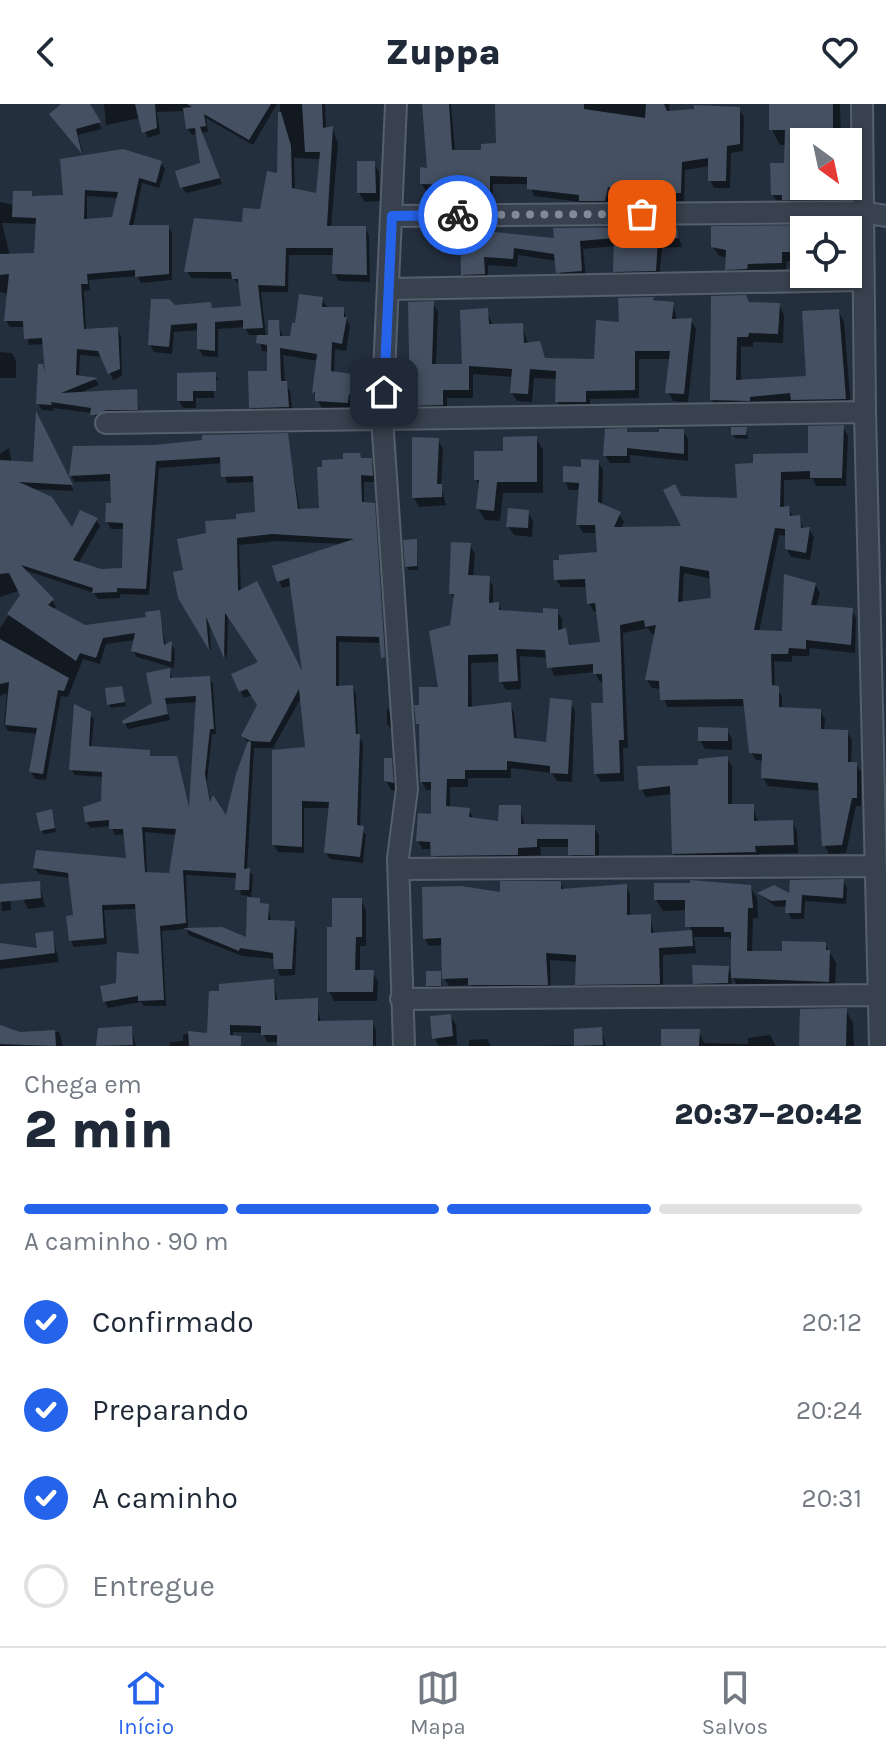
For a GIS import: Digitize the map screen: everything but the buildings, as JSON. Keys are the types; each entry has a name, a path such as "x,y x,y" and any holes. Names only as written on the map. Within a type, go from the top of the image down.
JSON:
{"street":[{"path":"396,104 382,418 407,789 399,869 404,1046"},
{"path":"862,104 862,216"},
{"path":"392,216 862,212 886,216"},
{"path":"862,280 880,1046"},
{"path":"390,289 790,281"},
{"path":"106,423 865,412"},
{"path":"399,869 876,866"},
{"path":"401,999 879,995"}],"way so far":[{"path":"458,215 642,214"}],"route":[{"path":"384,392 392,216 458,215"}]}
